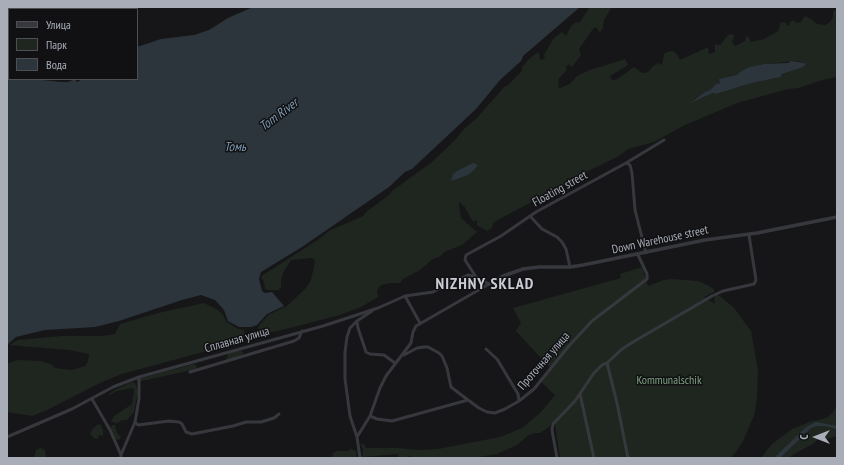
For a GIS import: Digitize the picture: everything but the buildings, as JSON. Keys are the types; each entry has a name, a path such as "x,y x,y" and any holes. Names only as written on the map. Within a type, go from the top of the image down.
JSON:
{"street":[{"name":"Floating street","path":"476,277 465,260 466,255 501,236 530,216 626,163 650,147 664,140"},
{"path":"626,163 630,165 632,173 636,210 646,253"},
{"path":"530,216 542,229 557,237 562,242 566,249 570,267"},
{"name":"Down Warehouse street","path":"489,284 503,276 523,269 539,267 570,267 638,255 705,240 749,235 837,217"},
{"path":"557,458 552,430 553,424 580,394 594,373 622,349 718,293 754,284 756,280 749,235"},
{"name":"Проточная улица","path":"468,400 487,412 495,413 519,401 534,389 592,321 647,279 647,274 638,255"},
{"name":"Сплавная улица","path":"7,438 138,377 302,332 378,308 406,296 433,292 468,275 476,277"},
{"path":"476,277 489,284"},
{"path":"357,437 370,416 386,376 411,343 414,329 420,323 489,284"},
{"path":"406,296 420,323"},
{"path":"360,458 357,437 350,416 345,379 344,365 347,337 350,328 357,321 378,308"},
{"path":"357,321 366,352 370,354 384,355 395,363"},
{"path":"190,372 297,340 302,332"},
{"path":"401,357 416,348 424,347 435,350 442,356 451,387 468,400"},
{"path":"486,349 497,359 518,394 519,401"},
{"path":"221,354 225,362"},
{"path":"607,363 628,458"},
{"path":"121,456 135,422 139,399 138,377"},
{"path":"580,394 594,458"},
{"path":"92,399 110,430 121,456"},
{"path":"370,416 377,419 392,421 468,400"},
{"path":"135,422 138,425 170,421 179,422 182,424 186,432 192,434 246,422 260,422 274,418 279,414"}],"green space":[{"path":"590,7 612,7 604,20 603,28 600,33 596,27 593,29 579,49 581,55 572,67 569,64 566,67 567,70 559,78 558,87 560,88 570,84 577,76 590,70 625,59 628,65 610,76 612,80 616,80 634,67 642,73 648,72 658,63 662,65 664,54 667,52 673,51 677,54 680,60 708,47 709,54 715,52 715,44 720,45 728,35 733,34 734,36 732,42 735,46 745,41 746,37 748,36 751,42 764,39 778,31 781,22 786,23 787,26 794,20 796,23 801,22 805,16 817,24 825,25 830,22 833,17 833,11 837,10 837,77 737,103 683,126 654,142 628,149 619,156 582,174 574,182 561,185 557,189 505,216 493,223 492,228 487,231 477,225 477,220 473,222 464,206 461,204 461,201 459,204 461,218 477,232 462,245 444,252 441,256 433,259 420,270 403,279 400,283 381,285 377,290 378,297 361,307 340,315 269,333 264,333 259,330 258,327 268,315 287,306 305,289 311,280 315,262 314,259 311,258 291,260 284,271 281,280 281,288 278,290 265,289 264,282 261,277 263,275 329,231 363,216 392,191 432,162 465,128 476,119 505,86 507,86 522,71 522,67 529,59 538,52 540,56 539,59 542,60 545,58 544,55 553,39 562,32 566,36 571,26 576,22 579,23","holes":["797,61 805,63 783,74 781,77 748,84 715,94 713,93 693,100 711,89 716,84 737,75 749,67"]},
{"name":"Kommunalschik","path":"642,267 648,286 671,279 698,281 709,286 714,289 714,292 704,297 715,304 714,297 717,295 720,296 734,308 751,331 758,370 755,413 743,441 730,458 560,458 555,424 568,410 567,407 549,427 540,433 529,435 517,445 497,454 472,458 415,458 408,456 406,458 399,458 398,454 362,457 363,449 360,444 364,444 366,448 421,450 438,449 500,437 522,428 541,412 555,395 539,380 550,368 516,331 521,323 513,308 621,278 620,274"},
{"path":"204,303 218,310 227,322 238,329 244,330 245,336 240,342 122,374 102,382 32,416 7,412 7,364 17,360 40,361 51,364 55,368 72,370 85,366 88,361 89,354 69,350 9,345 18,340 62,336 102,336 115,334 120,324 158,313"},
{"path":"239,350 243,352 243,354 230,360 226,359 228,354"},
{"path":"194,364 196,365 197,369 141,381 140,379 142,378"},
{"path":"132,382 135,383 138,392 134,412 127,420 117,423 111,421 114,416 132,404 134,390 133,388 117,391 110,395 109,394"},
{"path":"837,405 837,436 824,440 818,439 813,444 789,458 761,458 772,444 792,429 812,421 828,417"},
{"path":"98,424 101,425 103,436 99,435 98,438 95,439 90,434"},
{"path":"112,425 115,425 117,433 121,437 119,440 115,439 111,428"},
{"path":"41,448 45,450 46,458 34,458 36,450"},
{"path":"351,449 356,451 357,458 332,458 333,453 337,451 348,451"}],"water":[{"name":"Томь","path":"253,7 580,7 523,56 521,61 500,80 476,109 412,169 405,172 389,187 302,247 261,272 259,279 262,291 265,293 272,292 284,306 267,314 257,325 251,327 239,327 228,321 224,310 215,300 201,295 95,327 45,330 16,337 7,345 7,67 8,80 68,82 76,80 77,82 81,80 138,80 138,47 161,39 194,35 209,30 228,18"},
{"path":"791,61 806,64 803,67 782,74 781,77 748,84 715,94 713,93 690,103 716,84 720,83 719,79 737,75 749,67 764,64 788,63"},
{"path":"473,163 478,165 468,175 451,181 453,174"},
{"path":"816,422 837,426 837,429 825,426 816,426 811,428 780,458 774,458 806,427"}],"district":[{"name":"NIZHNY SKLAD","path":"485,284"}],"water label":[{"name":"Tom River","path":"279,115"}]}
